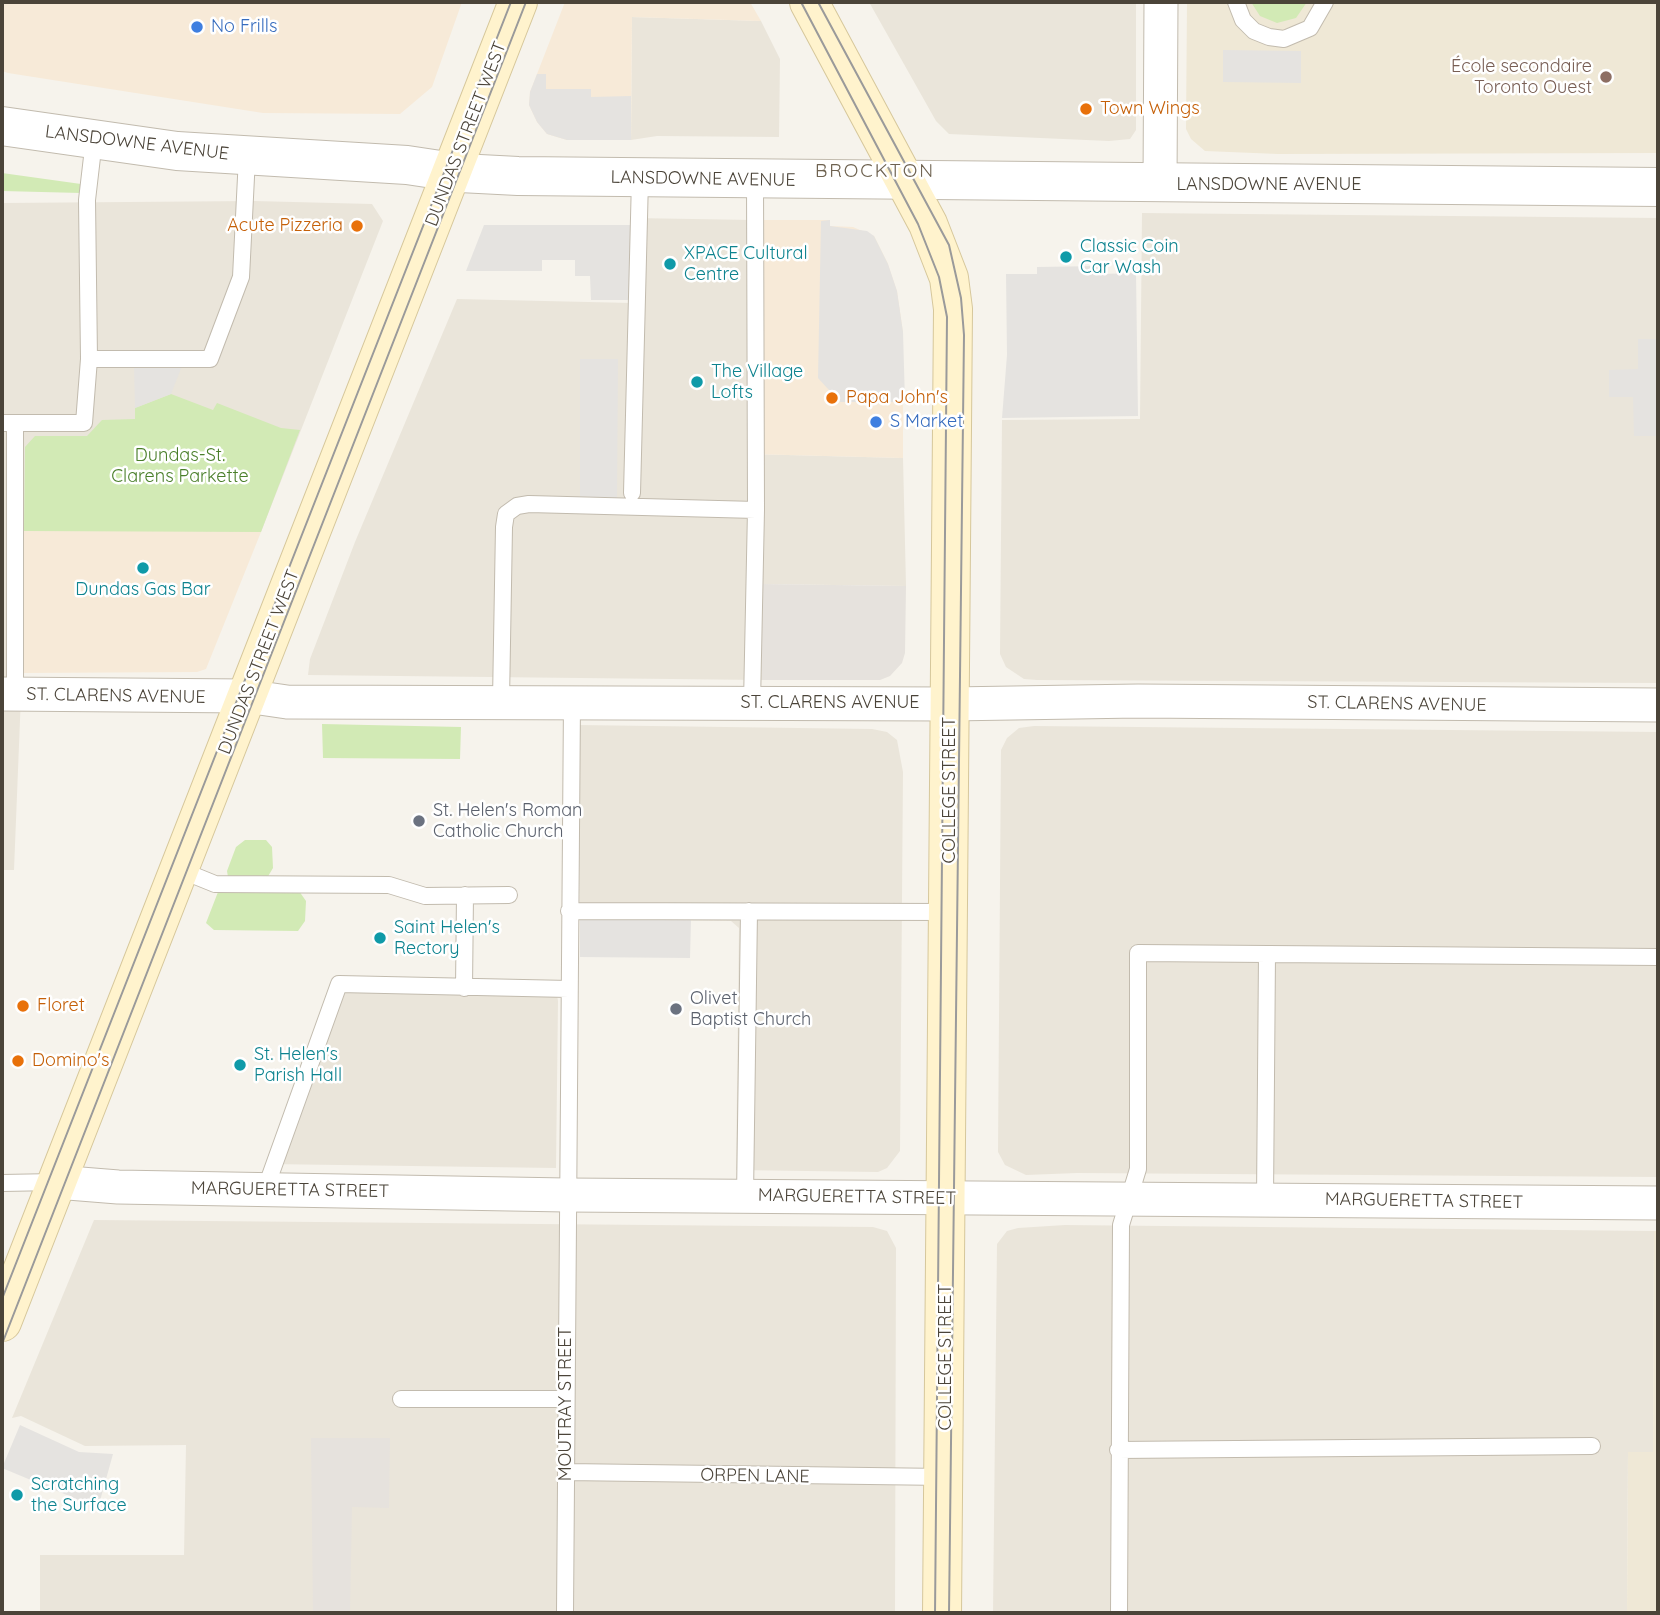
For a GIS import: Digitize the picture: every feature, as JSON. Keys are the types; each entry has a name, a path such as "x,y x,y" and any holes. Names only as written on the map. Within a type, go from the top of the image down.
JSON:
{"main road":[{"name":"DUNDAS STREET WEST","path":"2,1322 518,2"},
{"name":"COLLEGE STREET","path":"808,2 929,225 945,266 953,309 942,1613"}],"street":[{"path":"1160,184 1161,2"},
{"name":"LANSDOWNE AVENUE","path":"2,126 94,140 247,157 407,165 452,171 640,179 1658,187"},
{"name":"ST. CLARENS AVENUE","path":"9,694 246,696 287,702 501,700 951,704 1138,701 1658,705"},
{"name":"MARGUERETTA STREET","path":"56,1182 264,1190 566,1195 1658,1203"}],"lane":[{"path":"1237,2 1243,20 1254,31 1284,39 1311,28 1325,2"},
{"path":"9,694 9,423 84,423 89,359 87,200 94,140"},
{"path":"89,359 210,359 241,276 247,157"},
{"path":"632,494 640,179"},
{"path":"752,703 756,510 755,180"},
{"path":"501,700 506,514 517,506 756,510"},
{"name":"MOUTRAY STREET","path":"565,1613 566,1195 572,701"},
{"path":"178,869 215,884 389,885 425,896 509,895"},
{"path":"464,988 465,895"},
{"path":"569,911 949,912"},
{"path":"745,1196 749,911"},
{"path":"1119,1613 1121,1225 1138,1169 1138,953 1658,957"},
{"path":"1265,1199 1267,954"},
{"path":"264,1190 339,984 569,989"},
{"path":"2,1183 56,1182"},
{"path":"401,1399 566,1399"},
{"path":"1118,1450 1592,1446"},
{"name":"ORPEN LANE","path":"566,1472 945,1477"}],"shaded area":[{"path":"2,2 462,2 432,87 400,114 263,113 8,73 2,71"},
{"path":"565,2 750,2 761,21 632,17 631,140 567,140 547,134 537,122 529,105 530,92"},
{"path":"869,2 1136,2 1136,130 1130,139 1109,141 949,134 936,121"},
{"path":"1187,2 1658,2 1658,153 1278,154 1205,151 1191,139 1186,129"},
{"path":"632,17 761,21 780,59 779,137 657,136 631,140"},
{"path":"1223,50 1301,51 1301,83 1223,82"},
{"path":"537,74 546,74 546,89 591,89 591,97 631,96 631,140 567,140 547,134 537,122 529,105 530,92"},
{"path":"254,201 372,204 383,221 261,532 104,532 23,645 14,870 2,870 2,203"},
{"path":"1142,213 1658,218 1658,683 1037,680 1024,679 1006,667 1000,654 1002,420 1140,419"},
{"path":"633,218 752,220 749,454 903,458 906,586 761,584 762,680 308,675 310,659 355,542 457,299 632,303"},
{"path":"752,220 830,220 830,226 853,227 874,236 888,264 897,291 903,332 903,458 749,454"},
{"path":"830,220 830,226 867,231 874,236 888,264 897,291 903,332 905,402 840,402 818,378 821,221"},
{"path":"484,225 634,225 634,300 591,300 590,276 575,276 575,260 542,260 542,271 466,271"},
{"path":"1100,266 1100,274 1136,273 1138,416 1002,418 1007,355 1006,274 1037,274 1037,267"},
{"path":"1638,339 1658,339 1658,436 1634,436 1633,397 1609,397 1609,370 1638,369"},
{"path":"580,359 618,359 617,499 580,499"},
{"path":"134,366 182,366 171,394 135,408"},
{"path":"24,531 261,532 206,669 197,672 22,673"},
{"path":"761,584 906,586 905,653 902,663 890,676 880,680 762,680"},
{"path":"578,725 872,729 887,732 897,740 903,772 900,1151 887,1168 878,1172 736,1170 739,928 731,921 580,919"},
{"path":"1019,728 1658,732 1658,1177 1077,1173 1026,1175 1005,1165 998,1152 1001,750 1007,738"},
{"path":"580,919 691,920 690,958 580,957"},
{"path":"331,981 555,983 558,1001 556,1168 267,1164"},
{"path":"94,1220 873,1227 887,1231 896,1248 895,1613 40,1613 40,1555 184,1555 186,1445 85,1446 21,1416 12,1418"},
{"path":"1065,1225 1654,1231 1653,1453 1628,1453 1627,1613 993,1613 997,1244 1007,1231"},
{"path":"1654,1231 1658,1231 1658,1613 1627,1613 1628,1452 1653,1452"},
{"path":"20,1425 79,1452 113,1454 98,1508 2,1468"},
{"path":"311,1438 390,1438 389,1508 352,1507 350,1613 313,1613"}],"green space":[{"path":"1251,2 1307,2 1296,18 1277,23 1260,16"},
{"path":"2,173 81,184 81,193 2,191"},
{"name":"Dundas-St. Clarens Parkette","path":"171,394 213,410 217,403 281,428 300,430 261,532 24,531 25,447 35,436 87,436 102,420 135,419 135,408"},
{"path":"322,724 461,727 460,759 323,758"},
{"path":"245,840 266,840 272,847 273,868 267,878 228,877 227,871 236,847"},
{"path":"299,891 306,901 305,921 298,931 214,930 206,923 218,892"}],"tram line":[{"path":"2,1299 511,2"},
{"path":"2,1344 526,2"},
{"path":"801,2 918,224 939,277 947,317 935,1613"},
{"path":"818,2 949,245 961,298 964,335 949,1613"}],"place":[{"name":"No Frills","path":"197,27"},
{"name":"École secondaire Toronto Ouest","path":"1606,77"},
{"name":"Town Wings","path":"1086,109"},
{"name":"Acute Pizzeria","path":"357,226"},
{"name":"Classic Coin Car Wash","path":"1066,257"},
{"name":"XPACE Cultural Centre","path":"670,264"},
{"name":"The Village Lofts","path":"697,382"},
{"name":"Papa John's","path":"832,398"},
{"name":"S Market","path":"876,422"},
{"name":"Dundas Gas Bar","path":"143,568"},
{"name":"St. Helen's Roman Catholic Church","path":"419,821"},
{"name":"Saint Helen's Rectory","path":"380,938"},
{"name":"Floret","path":"23,1006"},
{"name":"Olivet Baptist Church","path":"676,1009"},
{"name":"Domino's","path":"18,1061"},
{"name":"St. Helen's Parish Hall","path":"240,1065"},
{"name":"Scratching the Surface","path":"17,1495"}],"district":[{"name":"BROCKTON","path":"875,171"}]}
